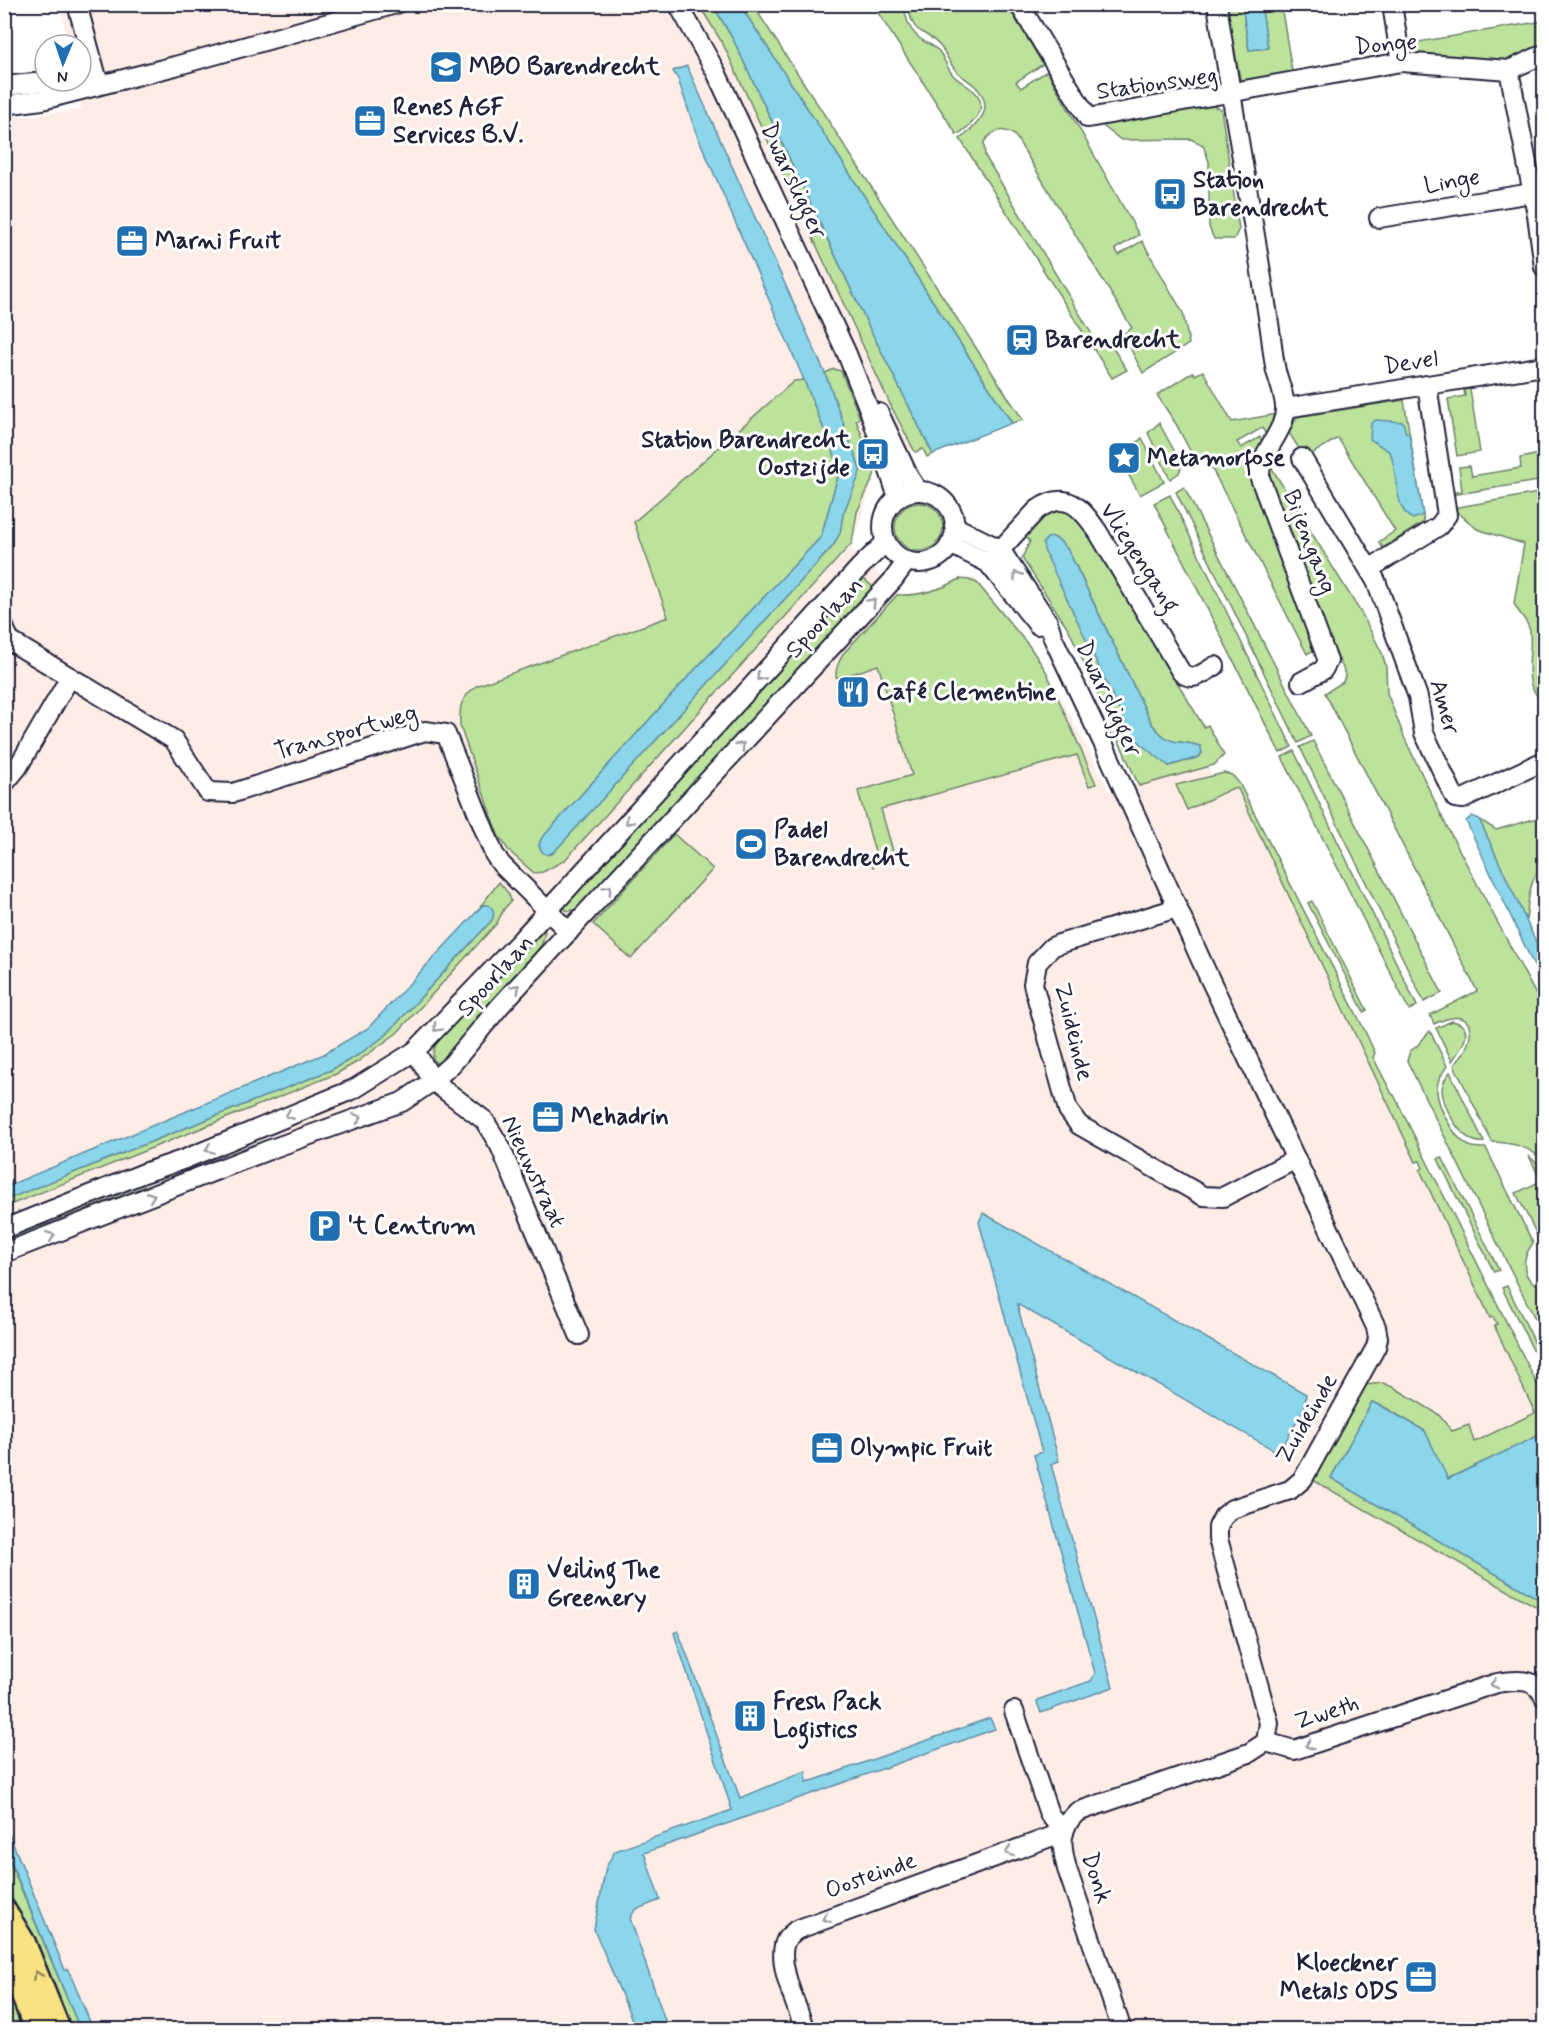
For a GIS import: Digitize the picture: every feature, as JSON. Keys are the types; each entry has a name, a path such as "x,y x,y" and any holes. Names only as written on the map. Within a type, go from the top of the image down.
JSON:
{"main road":[{"path":"4,1910 24,1943 58,2030"},
{"path":"4,1945 36,2030"}],"street":[{"path":"77,4 99,85"},
{"path":"4,105 42,100 261,43 396,4"},
{"name":"Dwarsligger","path":"678,4 716,72 859,382 898,498"},
{"name":"Stationsweg","path":"1019,4 1088,118 1230,93 1259,253 1276,371 1286,408"},
{"path":"1217,4 1230,93"},
{"path":"1392,4 1401,62"},
{"name":"Donge","path":"1230,93 1401,62 1509,70 1545,54"},
{"path":"1509,70 1545,267"},
{"path":"4,86 33,83"},
{"name":"Linge","path":"1379,218 1533,193"},
{"name":"Devel","path":"1286,408 1545,366"},
{"name":"Dwarsligger","path":"859,382 878,410 909,477 918,491"},
{"path":"1369,569 1439,526 1448,515 1427,386"},
{"name":"Bijengang","path":"1286,408 1281,424 1259,468 1264,492 1328,661 1323,670 1301,681"},
{"name":"Amer","path":"1302,458 1376,581 1418,697 1424,733 1455,798 1464,799 1545,761"},
{"path":"918,491 934,495 943,501 950,510 954,526 950,544 945,551 932,561 915,563 894,554 883,534 884,517 887,510 898,498 918,491"},
{"name":"Vliegengang","path":"988,563 1046,503 1067,501 1076,505 1098,532 1181,672 1192,678 1215,666"},
{"path":"954,526 1000,549"},
{"name":"Spoorlaan","path":"4,1229 185,1159 354,1089 415,1051 860,567 886,542"},
{"name":"Dwarsligger","path":"950,544 988,563 1041,629 1053,638"},
{"name":"Dwarsligger","path":"1000,549 1048,622 1053,638 1119,780"},
{"name":"Spoorlaan","path":"4,1253 271,1149 402,1102 433,1081 452,1064 500,1006 893,580 907,561"},
{"path":"4,627 10,641 70,677 14,773 4,784"},
{"name":"Transportweg","path":"70,677 174,740 208,792 233,793 425,731 446,734 494,854 501,864 569,932"},
{"name":"Zuideinde","path":"1119,780 1376,1327 1378,1338 1376,1347 1303,1479 1290,1490 1232,1509 1222,1517 1218,1527 1218,1539 1246,1633 1269,1723 1266,1742"},
{"name":"Zuideinde","path":"1178,908 1059,944 1052,947 1037,963 1033,984 1068,1110 1079,1125 1203,1196 1222,1197 1296,1159"},
{"name":"Nieuwstraat","path":"415,1051 433,1081 484,1120 500,1146 579,1335"},
{"name":"Zweth","path":"1064,1832 1068,1821 1077,1812 1249,1753 1266,1742 1293,1750 1497,1683 1515,1680 1528,1681 1542,1690 1545,1697"},
{"name":"Donk","path":"1014,1711 1049,1814 1064,1832 1062,1847 1067,1869 1122,2030"},
{"name":"Oosteinde","path":"805,2030 784,1967 783,1951 786,1939 796,1930 1064,1832"}],"shaded area":[{"path":"60,5 725,5 934,441 878,465 851,548 905,599 974,577 1046,669 1110,792 1208,764 1212,776 1239,788 1320,958 1318,959 1486,1309 1497,1324 1494,1326 1544,1432 1544,2029 5,2029 4,118 82,110 78,93 93,93 93,33 66,33"}],"green space":[{"path":"699,5 713,5 734,41 870,329 933,454 927,457 923,449 915,452 890,404 723,44"},
{"path":"740,5 753,5 1023,420 1012,423"},
{"path":"873,5 904,5 907,20 914,33 938,50 952,74 979,97 981,104 978,116 957,135"},
{"path":"908,5 1007,5 1043,64 1016,82 1021,88 1047,71 1139,235 1115,249 1119,255 1142,241 1183,313 1189,344 1143,373 1123,334 1132,328 1016,137 1007,131 995,132 984,142 985,156 1100,348 1109,342 1127,370 1112,378 960,139 982,116 985,102 982,95 955,70 940,46 919,31 913,23"},
{"path":"1226,5 1242,5 1249,50 1268,48 1261,5 1281,5 1293,77 1241,84"},
{"path":"1544,21 1544,46 1510,62 1417,58 1408,51 1406,44"},
{"path":"1210,105 1221,109 1239,229 1234,239 1214,239 1209,227 1209,162 1203,145 1191,139 1121,140 1104,127 1106,122"},
{"path":"834,369 841,371 860,418 856,420 875,470 857,512 852,543 565,860 543,872 534,873 509,851 498,835 460,726 460,713 464,699 476,686 668,617 634,522 794,381 804,380 840,469 821,537 689,676 541,839 539,846 543,853 552,854 833,546 840,533 843,514 860,470 825,373"},
{"path":"1203,371 1232,422 1277,414 1267,436 1262,428 1237,442 1241,448 1260,437 1263,443 1255,460 1314,650 1307,654 1207,459 1197,464 1176,424 1157,395 1193,372 1195,375"},
{"path":"1470,389 1480,452 1457,456 1448,399 1465,396 1464,390"},
{"path":"1404,400 1424,522 1383,548 1379,542 1395,531 1338,438 1305,458 1289,433 1297,417"},
{"path":"1159,423 1182,465 1179,473 1170,479 1148,433"},
{"path":"1142,438 1164,482 1140,495 1119,458"},
{"path":"1544,453 1544,480 1451,495 1451,493 1462,491 1459,467 1470,466 1472,476 1521,468 1520,458"},
{"path":"1268,466 1271,467 1363,616 1382,653 1386,666 1387,693 1405,739 1447,827 1544,1010 1544,1162 1533,1152 1520,1146 1492,1142 1454,1065 1467,1045 1470,1027 1466,1021 1459,1018 1448,1018 1434,1024 1430,1015 1477,991 1325,693 1343,682 1345,676 1343,668 1327,636 1266,477"},
{"path":"1184,487 1311,736 1298,743 1176,492"},
{"path":"1544,492 1544,705 1531,685 1529,628 1514,603 1524,544 1477,529 1453,508"},
{"path":"1170,495 1292,747 1280,753 1154,503"},
{"path":"914,503 924,503 936,510 943,522 943,532 936,544 924,551 914,551 899,540 895,532 895,522 906,507"},
{"path":"1055,510 1069,511 1079,518 1204,727 1208,725 1224,755 1214,765 1139,786 1069,630 1022,558 1030,541 1025,537 1045,515","holes":["1059,540 1068,550 1152,724 1169,740 1200,746 1202,753 1199,757 1169,766"]},
{"path":"861,576 876,590 581,907 566,910 564,906"},
{"path":"960,579 977,583 1030,647 1046,671 1096,784 1089,786 1077,755 881,809 895,858 873,867 870,858 876,856 858,791 912,775 878,665 840,678 836,677 837,668 843,654 897,595 929,592"},
{"path":"1313,741 1442,993 1424,1002 1300,747"},
{"path":"1294,751 1417,1006 1409,1010 1282,757"},
{"path":"1224,773 1232,775 1239,783 1364,1029 1375,1053 1373,1057 1544,1398 1544,1433 1447,1479 1425,1431 1372,1402 1331,1478 1544,1602 1544,1611 1311,1479 1365,1385 1383,1383 1395,1388 1438,1414 1452,1431 1469,1425 1474,1442 1535,1413 1494,1325 1497,1324 1493,1317 1490,1318 1420,1170 1423,1168 1420,1161 1416,1162 1238,789 1233,788 1187,810 1176,785"},
{"path":"1544,816 1544,865 1532,883 1526,921 1479,819 1496,830"},
{"path":"674,834 713,869 631,959 593,924"},
{"path":"499,882 509,894 511,901 497,923 397,1033 357,1062 336,1074 5,1207 5,1200 331,1070 358,1055 386,1035 492,920 483,905 480,907"},
{"path":"1312,901 1367,1010 1364,1012 1308,903"},
{"path":"543,926 545,932 542,944 536,952 479,1014 459,1049 440,1065 436,1062 433,1052 440,1036"},
{"path":"1452,1021 1460,1024 1466,1033 1463,1044 1452,1061 1436,1028"},
{"path":"1430,1031 1447,1066 1437,1085 1443,1112 1453,1130 1466,1144 1486,1148 1533,1243 1526,1256 1525,1270 1531,1280 1544,1287 1544,1337 1407,1061 1410,1051"},
{"path":"1450,1072 1484,1142 1469,1138 1450,1116 1442,1090 1443,1083"},
{"path":"1529,1156 1544,1170 1544,1228 1538,1237 1516,1193 1541,1181"},
{"path":"1442,1157 1499,1270 1494,1272 1438,1159"},
{"path":"145,1186 146,1188 5,1250 4,1234 52,1223"},
{"path":"1507,1286 1544,1361 1544,1372 1502,1288"},
{"path":"4,1848 80,2029 67,2029 5,1881"},
{"path":"4,1961 20,2017 14,2029 5,2029"}],"water":[{"path":"713,5 740,5 1012,423 933,454 870,329 734,41"},
{"path":"1242,5 1261,5 1268,48 1249,50"},
{"path":"687,66 825,373 857,460 859,476 843,514 840,533 833,546 555,851 548,855 543,853 539,846 541,839 689,676 821,537 840,469 804,380 695,130 678,79 673,71"},
{"path":"1376,420 1403,422 1406,433 1409,433 1423,515 1413,519 1402,508 1390,452 1370,439 1371,423"},
{"path":"1053,537 1068,550 1152,724 1169,740 1200,746 1202,752 1199,757 1169,766 1130,733 1044,550 1043,543 1047,538"},
{"path":"1472,816 1479,819 1544,959 1544,987 1466,821"},
{"path":"483,905 489,905 492,908 494,913 492,920 386,1035 358,1055 331,1070 5,1200 5,1187 324,1054 368,1028"},
{"path":"983,1213 1306,1394 1305,1406 1279,1453 1017,1304 1059,1461 1051,1464 1113,1687 1041,1713 1037,1702 1040,1699 1091,1681 1095,1673 1034,1455 1042,1452 979,1222"},
{"path":"1372,1402 1425,1431 1448,1479 1544,1433 1544,1602 1331,1478"},
{"path":"678,1631 740,1798 806,1771 806,1782 815,1780 990,1718 995,1729 644,1853 660,1900 635,1910 630,1918 668,2029 636,2029 594,1929 606,1867 615,1851 732,1810 674,1633"},
{"path":"5,1824 65,1970 68,1969 93,2029 80,2029 5,1848"}],"place":[{"name":"MBO Barendrecht","path":"446,67"},
{"name":"Renes AGF Services B.V.","path":"370,121"},
{"name":"Station Barendrecht","path":"1170,194"},
{"name":"Marni Fruit","path":"132,241"},
{"name":"Barendrecht","path":"1022,340"},
{"name":"Station Barendrecht Oostzijde","path":"873,454"},
{"name":"Metamorfose","path":"1124,458"},
{"name":"Café Clementine","path":"853,692"},
{"name":"Padel Barendrecht","path":"751,844"},
{"name":"Mehadrin","path":"548,1117"},
{"name":"'t Centrum","path":"325,1226"},
{"name":"Olympic Fruit","path":"827,1448"},
{"name":"Veiling The Greenery","path":"524,1584"},
{"name":"Fresh Pack Logistics","path":"750,1716"},
{"name":"Kloeckner Metals ODS","path":"1421,1977"}]}
